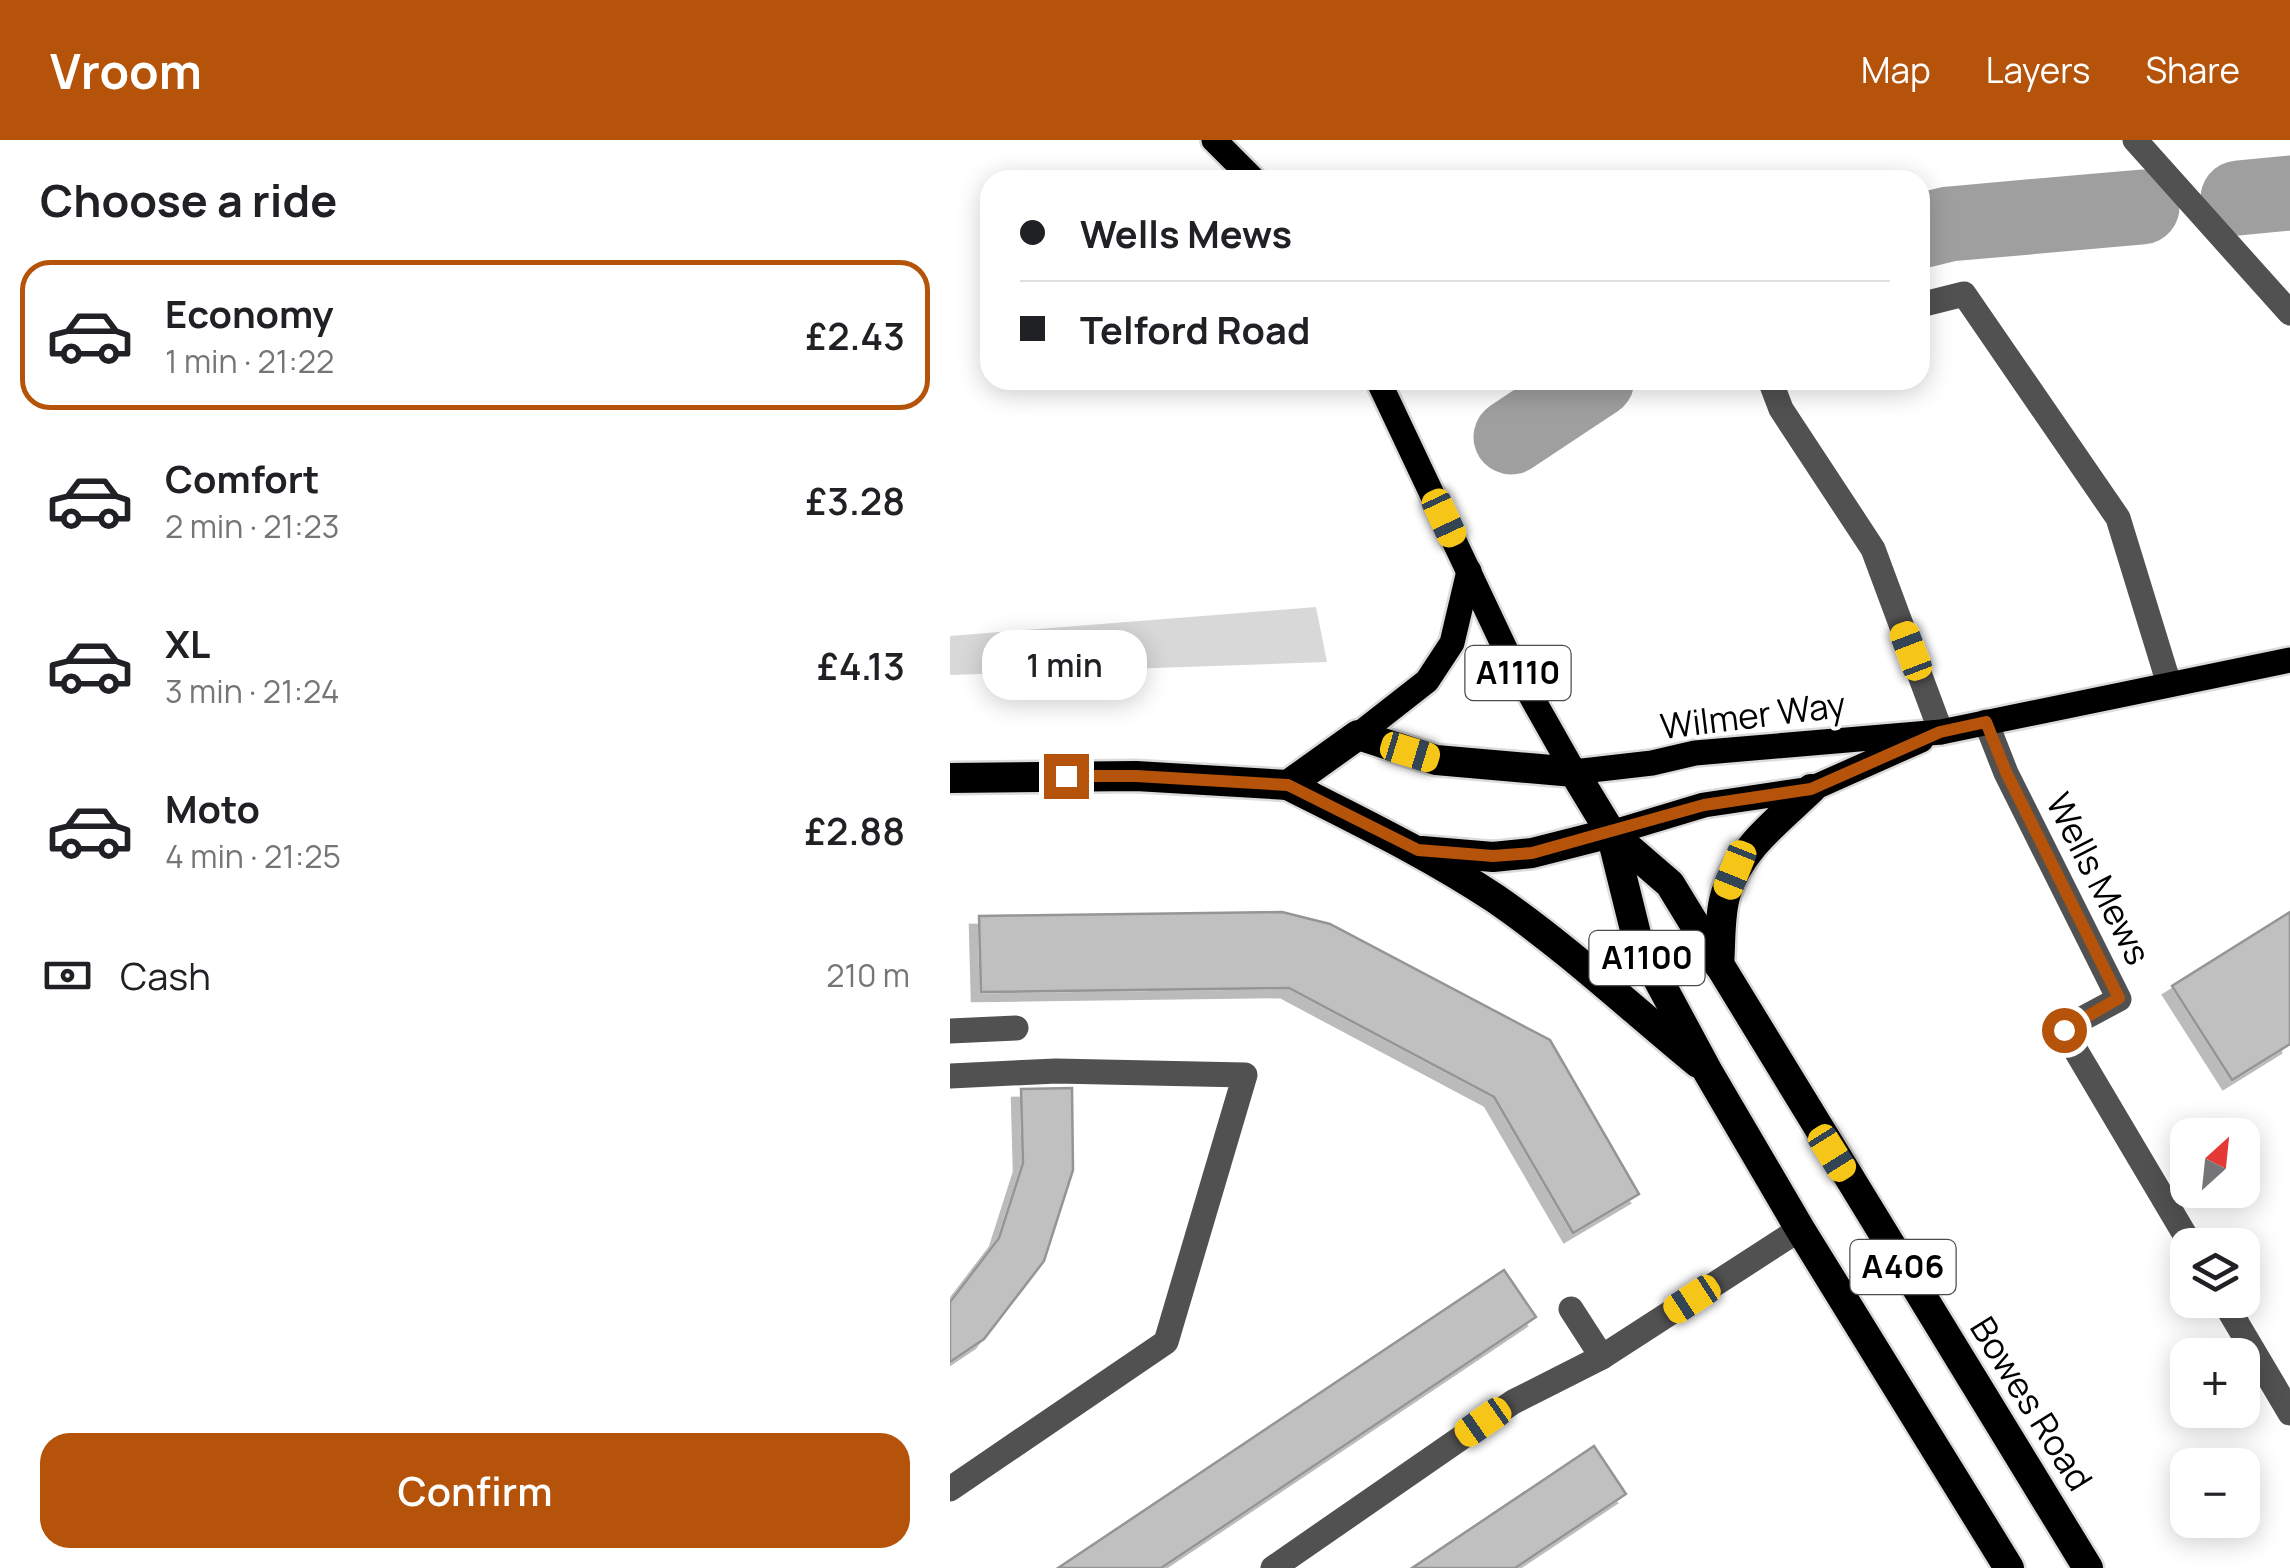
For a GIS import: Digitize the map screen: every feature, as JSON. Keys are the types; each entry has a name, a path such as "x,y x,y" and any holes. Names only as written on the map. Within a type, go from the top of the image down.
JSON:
{"highway":[{"path":"1288,785 1358,735 1436,760 1574,772"},
{"name":"Bowes Road","path":"1574,772 1612,833 1670,884 2088,1568"},
{"name":"A406","path":"950,778 1136,776 1288,785"},
{"name":"Bowes Road","path":"1288,785 1418,850 1496,900 1546,936 1708,1072"},
{"path":"1719,965 1725,896 1735,870 1747,851 1811,789"},
{"path":"1418,850 1512,855 1612,833"},
{"name":"Bowes Road","path":"1612,833 1638,942 1708,1072 2009,1568"}],"main road":[{"path":"1214,140 1244,170"},
{"name":"Bowes Road","path":"1383,390 1508,657 1574,772"},
{"path":"1358,735 1427,681 1452,643 1469,572"},
{"name":"Wilmer Way","path":"1574,772 1652,763 1695,753 1940,732 2290,660"},
{"name":"Wilmer Way","path":"1612,833 1704,805 1811,789 1940,732"}],"street":[{"path":"2135,140 2290,313"},
{"path":"1930,302 1964,294 2118,518 2170,684"},
{"path":"1773,390 1780,409 1873,549 1940,732"},
{"name":"Wells Mews","path":"1986,722 2006,772 2119,998 2064,1030 2181,1228"},
{"path":"950,1032 1016,1028"},
{"path":"950,1076 1056,1071 1245,1075 1166,1342 950,1490"},
{"path":"1274,1568 1513,1402 1602,1357 1800,1229"},
{"path":"1571,1308 1602,1357"},
{"path":"2234,1318 2290,1413"}],"shaded area":[{"path":"1316,607 1327,662 950,675 950,636"}],"building":[{"path":"1282,912 1330,924 1550,1040 1639,1194 1573,1233 1494,1097 1289,988 981,992 979,916"},
{"path":"2290,912 2290,1044 2232,1080 2172,986"},
{"path":"1072,1088 1073,1170 1044,1261 984,1339 950,1362 950,1302 999,1238 1023,1163 1021,1089"},
{"path":"1504,1270 1536,1317 1245,1512 1161,1568 1058,1568"},
{"path":"1594,1446 1626,1494 1515,1568 1412,1568"}],"waterway":[{"path":"2238,198 2290,193"},
{"path":"1930,229 2142,207"},
{"path":"1511,437 1582,390"}],"route":[{"path":"1066,776 1288,785 1418,850 1493,856 1532,853 1704,805 1811,789 1940,732 1986,722 2006,772 2119,998 2064,1030"}]}
